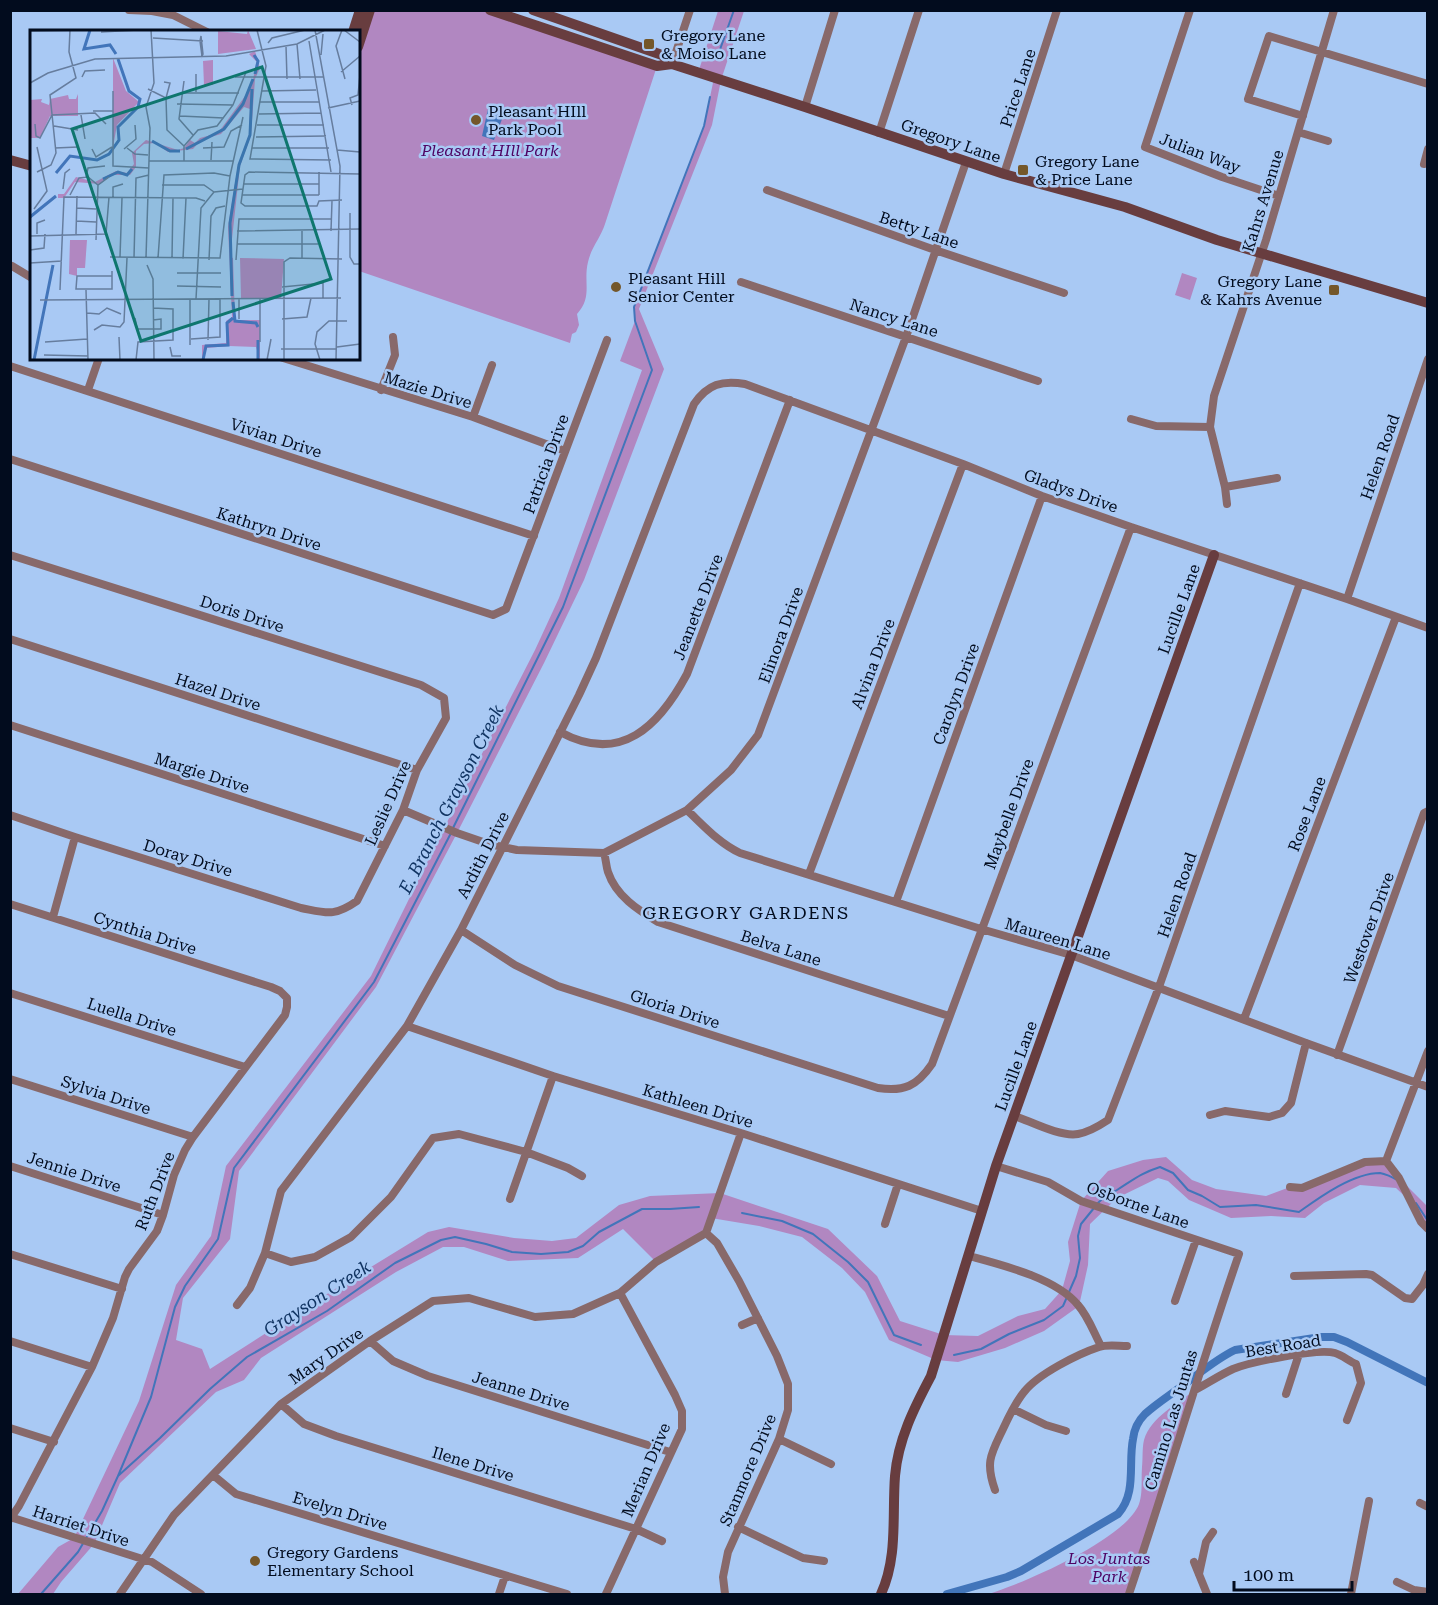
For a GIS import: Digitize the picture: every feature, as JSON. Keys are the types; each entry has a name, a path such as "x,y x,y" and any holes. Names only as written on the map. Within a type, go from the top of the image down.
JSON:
{"street":[{"path":"129,10 174,13 204,30"},
{"path":"354,30 360,10"},
{"path":"360,40 369,10"},
{"name":"Gregory Lane","path":"490,10 657,66 672,64"},
{"path":"528,24 533,10"},
{"name":"Gregory Lane","path":"533,10 662,55 672,64 966,162 1125,207 1218,240 1428,303"},
{"path":"672,64 690,10"},
{"path":"805,107 835,10"},
{"path":"879,132 920,10"},
{"name":"Price Lane","path":"1004,174 1057,10"},
{"name":"Julian Way","path":"1190,10 1145,147 1279,196"},
{"name":"Kahrs Avenue","path":"1227,504 1210,427 1214,396 1262,253 1334,10"},
{"path":"1303,116 1248,99 1269,36 1428,84"},
{"path":"1298,132 1328,141"},
{"path":"1424,164 1428,149"},
{"path":"10,160 30,165"},
{"name":"Elinora Drive","path":"403,810 457,833 502,847 517,850 604,853 687,810 731,771 758,735 906,337 966,162"},
{"name":"Betty Lane","path":"767,190 1064,293"},
{"path":"12,266 30,277"},
{"name":"Nancy Lane","path":"741,282 1038,381"},
{"path":"381,390 395,355 393,337"},
{"name":"Patricia Drive","path":"511,597 607,340"},
{"name":"Helen Road","path":"1347,599 1428,359"},
{"path":"88,390 98,360"},
{"name":"Mazie Drive","path":"289,360 473,417 565,451"},
{"path":"473,417 492,365"},
{"name":"Vivian Drive","path":"10,366 534,536"},
{"name":"Gladys Drive","path":"707,389 718,384 732,382 745,384 963,464 1042,496 1428,628"},
{"name":"Ardith Drive","path":"237,1305 250,1288 265,1253 281,1191 407,1026 461,930 596,658 694,404 707,389"},
{"name":"Jeanette Drive","path":"560,732 573,739 601,745 625,740 648,727 676,695 687,674 790,400"},
{"path":"1131,419 1156,426 1210,427"},
{"name":"Kathryn Drive","path":"10,459 493,615 506,609 511,597"},
{"name":"Alvina Drive","path":"808,874 963,464"},
{"path":"1225,487 1277,478"},
{"name":"Carolyn Drive","path":"896,902 1042,496"},
{"name":"Maybelle Drive","path":"892,1090 902,1089 912,1084 924,1076 932,1064 1131,527"},
{"name":"Doris Drive","path":"10,555 421,685 444,698 446,718"},
{"name":"Lucille Lane","path":"881,1594 893,1550 895,1474 902,1438 930,1376 996,1166 1214,555"},
{"name":"Helen Road","path":"1015,1116 1058,1132 1077,1134 1096,1128 1108,1120 1159,987 1300,583"},
{"name":"Rose Lane","path":"1244,1019 1396,617"},
{"name":"Hazel Drive","path":"10,639 417,770"},
{"name":"Leslie Drive","path":"357,901 403,810 417,770 446,718"},
{"name":"Margie Drive","path":"10,725 385,846"},
{"name":"Maureen Lane","path":"687,810 718,840 740,853 1071,955 1428,1087"},
{"name":"Westover Drive","path":"1337,1055 1424,813 1428,811"},
{"name":"Doray Drive","path":"10,815 302,908 332,912 344,910 357,901"},
{"path":"53,918 75,837"},
{"name":"Belva Lane","path":"604,853 608,873 618,891 640,911 658,922 948,1016"},
{"name":"Cynthia Drive","path":"10,904 271,987"},
{"name":"Gloria Drive","path":"461,930 515,966 558,986 878,1088 892,1090"},
{"name":"Ruth Drive","path":"11,1518 54,1442 92,1367 113,1318 129,1269 156,1231 164,1215 174,1175 185,1150 244,1067 285,1015 287,998 280,991 271,987"},
{"name":"Luella Drive","path":"10,993 244,1067"},
{"name":"Kathleen Drive","path":"407,1026 553,1076 741,1133 982,1211"},
{"path":"1210,1115 1225,1111 1269,1117 1282,1113 1291,1103 1306,1043"},
{"path":"1386,1161 1428,1051"},
{"path":"510,1199 553,1076"},
{"name":"Sylvia Drive","path":"10,1079 193,1137"},
{"path":"706,1233 741,1133"},
{"path":"265,1253 291,1262 315,1257 351,1237 391,1197 433,1138 459,1134 526,1152 568,1168 582,1176"},
{"path":"1290,1187 1302,1188 1365,1162 1386,1161"},
{"path":"1386,1161 1399,1178 1421,1222 1428,1229"},
{"name":"Jennie Drive","path":"10,1166 164,1215"},
{"name":"Osborne Lane","path":"996,1166 1048,1182 1081,1201 1239,1254"},
{"path":"885,1224 898,1184"},
{"name":"Mary Drive","path":"120,1594 174,1515 281,1404 370,1341 433,1301 469,1298 535,1317 573,1314 620,1293 656,1262 706,1233"},
{"name":"Stanmore Drive","path":"706,1233 717,1243 739,1281 777,1356 788,1384 788,1410 779,1439 728,1552 723,1577 726,1594"},
{"path":"1175,1302 1196,1240"},
{"path":"10,1254 122,1289"},
{"name":"Camino Las Juntas","path":"1129,1594 1239,1254"},
{"path":"969,1256 1044,1280 1062,1290 1079,1306 1101,1346"},
{"path":"1294,1276 1372,1275 1406,1298 1412,1299 1428,1274"},
{"name":"Merian Drive","path":"606,1594 682,1429 682,1411 675,1395 620,1293"},
{"path":"742,1325 758,1318"},
{"path":"10,1341 92,1367"},
{"name":"Jeanne Drive","path":"370,1341 393,1361 428,1376 670,1452"},
{"path":"995,1490 990,1475 989,1461 994,1446 1023,1392 1050,1370 1101,1346 1127,1346"},
{"name":"Best Road","path":"1196,1386 1234,1369 1299,1354 1322,1351 1334,1353 1356,1364 1361,1383 1347,1420"},
{"path":"1286,1394 1299,1354"},
{"name":"Ilene Drive","path":"281,1404 304,1424 336,1436 636,1528 662,1541"},
{"path":"1013,1409 1046,1425 1066,1431"},
{"path":"10,1428 54,1442"},
{"path":"779,1439 831,1464"},
{"name":"Evelyn Drive","path":"213,1475 236,1494 567,1594"},
{"path":"1351,1594 1369,1501"},
{"name":"Harriet Drive","path":"11,1518 152,1562 201,1594"},
{"path":"738,1527 803,1558 824,1561"},
{"path":"1199,1574 1206,1542 1214,1532"},
{"path":"1194,1562 1207,1594"},
{"path":"499,1594 505,1576"},
{"path":"1397,1582 1414,1590 1428,1592"}],"green space":[{"name":"Pleasant HIll Park","path":"370,11 490,11 657,66 605,224 589,257 585,302 577,314 579,325 576,332 572,334 570,343 360,271 360,41"},
{"path":"718,11 744,11 721,80 712,125 639,309 664,369 584,580 544,663 376,987 239,1171 230,1239 183,1298 176,1340 202,1349 210,1369 428,1232 449,1227 514,1238 552,1241 576,1238 619,1205 650,1196 720,1193 828,1229 877,1276 900,1321 944,1335 978,1336 1018,1316 1045,1309 1062,1290 1070,1261 1068,1242 1081,1201 1108,1171 1143,1160 1166,1157 1192,1180 1216,1189 1266,1196 1290,1187 1302,1188 1365,1162 1386,1161 1399,1178 1427,1206 1427,1229 1413,1204 1396,1188 1360,1185 1324,1203 1305,1218 1271,1216 1231,1218 1189,1200 1168,1181 1158,1178 1117,1198 1090,1224 1088,1265 1079,1306 1044,1331 1005,1348 958,1362 936,1360 889,1340 865,1292 842,1268 802,1237 759,1226 711,1218 706,1233 656,1262 623,1229 578,1258 508,1261 464,1247 443,1247 396,1272 261,1358 244,1380 216,1392 120,1483 94,1544 53,1594 18,1594 58,1547 74,1538 139,1401 176,1285 211,1236 226,1166 371,976 559,598 642,370 620,361 635,321 634,307 704,126 714,78 698,73"},
{"path":"1182,273 1197,278 1190,300 1175,295"},
{"name":"Los Juntas Park","path":"1195,1390 1129,1594 989,1594 1072,1558 1115,1531 1130,1517 1140,1500 1143,1446 1147,1432 1158,1418"}],"water":[{"path":"488,109 504,114 494,140 482,136"}],"waterway":[{"name":"E. Branch Grayson Creek","path":"717,58 734,10"},
{"name":"E. Branch Grayson Creek","path":"453,828 563,607 652,370 635,321 634,307 704,126 710,97"},
{"name":"E. Branch Grayson Creek","path":"118,1476 151,1397 175,1307 185,1286 218,1239 234,1168 374,982 451,833"},
{"name":"Grayson Creek","path":"1097,1204 1137,1177 1160,1167 1173,1173 1188,1190 1220,1207 1256,1205 1299,1212 1337,1187 1359,1177 1380,1173 1397,1180"},
{"name":"Grayson Creek","path":"1416,1203 1428,1221"},
{"name":"Grayson Creek","path":"41,1594 78,1552 102,1511 118,1476 210,1389 247,1357 327,1311 395,1263 441,1240 455,1237 512,1252 541,1254 568,1252 583,1246 599,1232 642,1209 699,1207"},
{"name":"Grayson Creek","path":"1069,1292 1080,1258 1078,1236 1081,1224 1094,1208"},
{"name":"Grayson Creek","path":"742,1213 782,1221 813,1234 848,1262 868,1282 894,1335 921,1345"},
{"name":"Grayson Creek","path":"954,1355 981,1349 1009,1334 1044,1320 1063,1306 1067,1297"},
{"path":"947,1594 1021,1571 1118,1514 1128,1497 1134,1436 1140,1420 1214,1362 1235,1350 1334,1337 1428,1383"}],"place":[{"name":"Gregory Lane & Moiso Lane","path":"649,44"},
{"name":"Pleasant HIll Park Pool","path":"476,120"},
{"name":"Gregory Lane & Price Lane","path":"1023,170"},
{"name":"Pleasant Hill Senior Center","path":"616,287"},
{"name":"Gregory Lane & Kahrs Avenue","path":"1334,290"},
{"name":"Gregory Gardens Elementary School","path":"255,1561"}],"district":[{"name":"GREGORY GARDENS","path":"746,912"}]}
